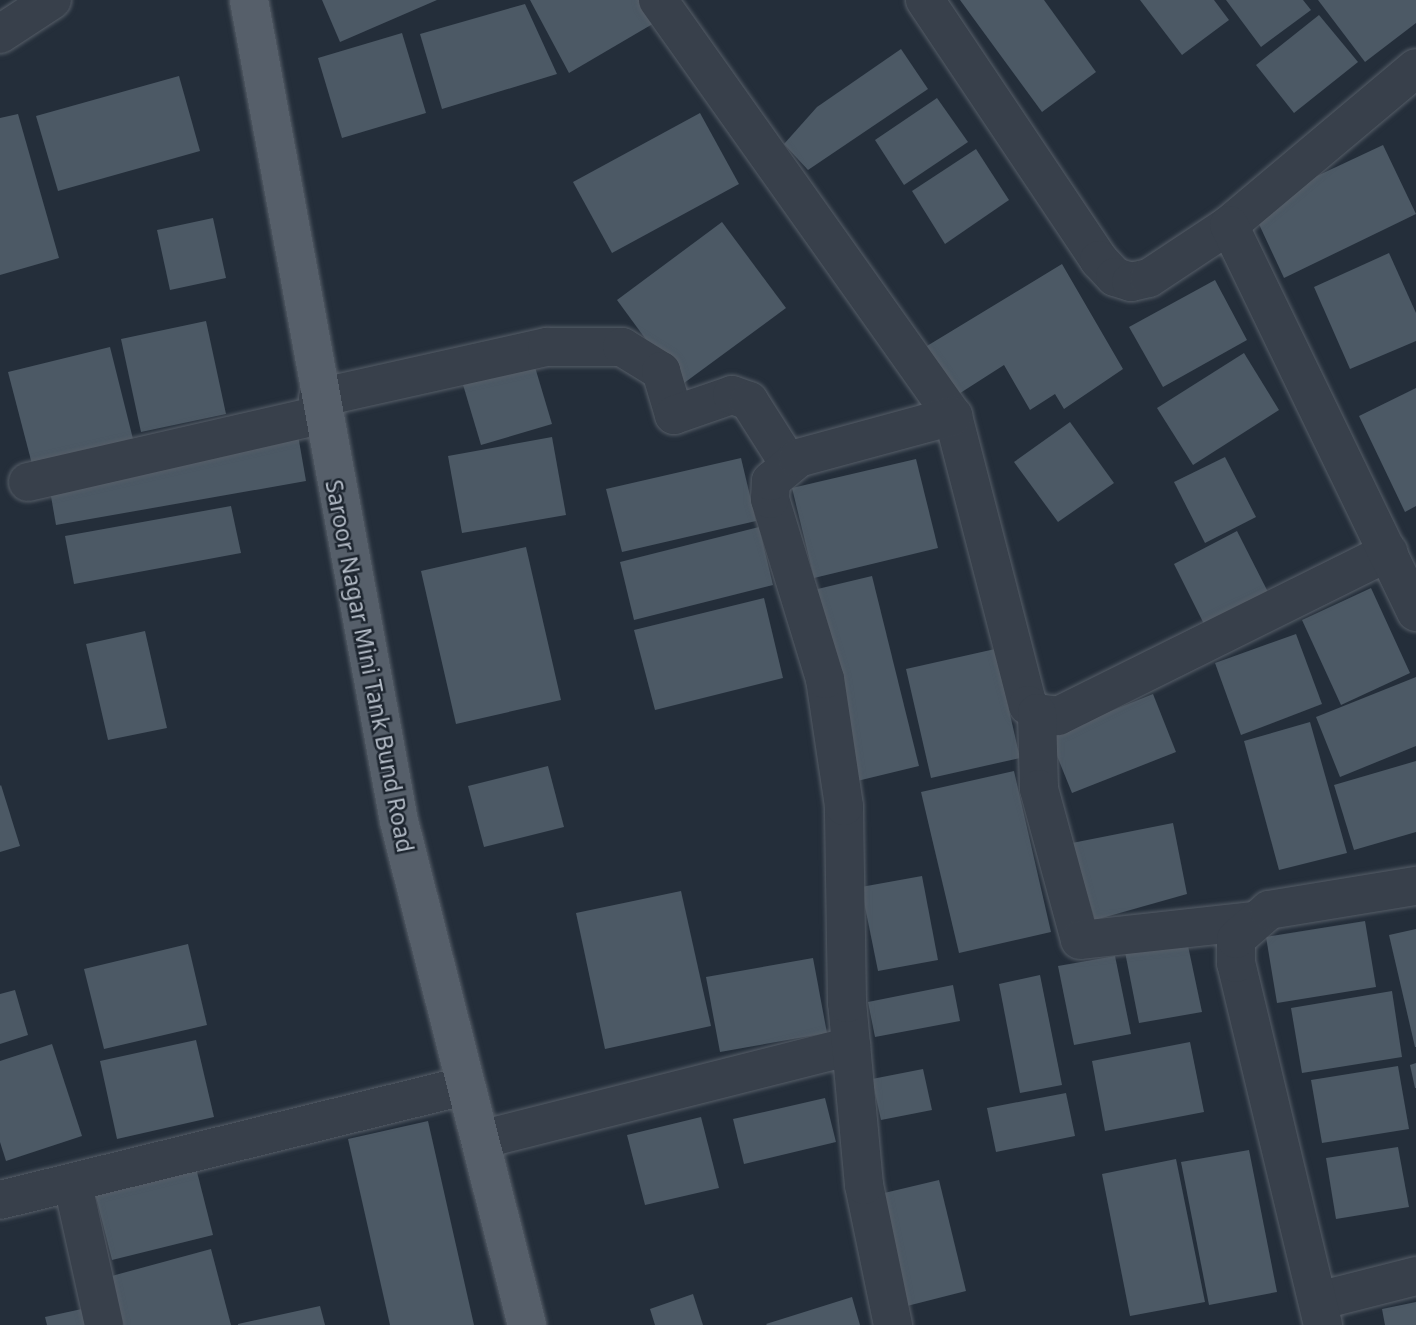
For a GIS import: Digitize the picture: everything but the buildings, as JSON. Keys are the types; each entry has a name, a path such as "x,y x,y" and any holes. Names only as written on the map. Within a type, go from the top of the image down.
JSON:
{"main road":[{"name":"Saroor Nagar Mini Tank Bund Road","path":"249,0 320,406 399,821 464,1086 527,1325"}],"street":[{"path":"0,34 52,0"},
{"path":"658,0 953,416 1028,705 1037,713 1058,716 1389,552"},
{"path":"925,0 1115,277 1149,278 1229,225 1416,68"},
{"path":"1229,225 1416,612"},
{"path":"28,482 547,347 622,347 661,371 674,415 732,396 749,401 789,464"},
{"path":"893,1325 864,1185 851,1046 844,806 824,679 770,499 771,481 789,464 953,416"},
{"path":"1037,713 1039,789 1080,940 1251,921"},
{"path":"1416,886 1269,911 1251,921 1236,939 1236,963 1321,1313 1416,1276"},
{"path":"480,1140 851,1046"},
{"path":"0,1200 73,1185 464,1086"},
{"path":"73,1185 104,1325"}]}
